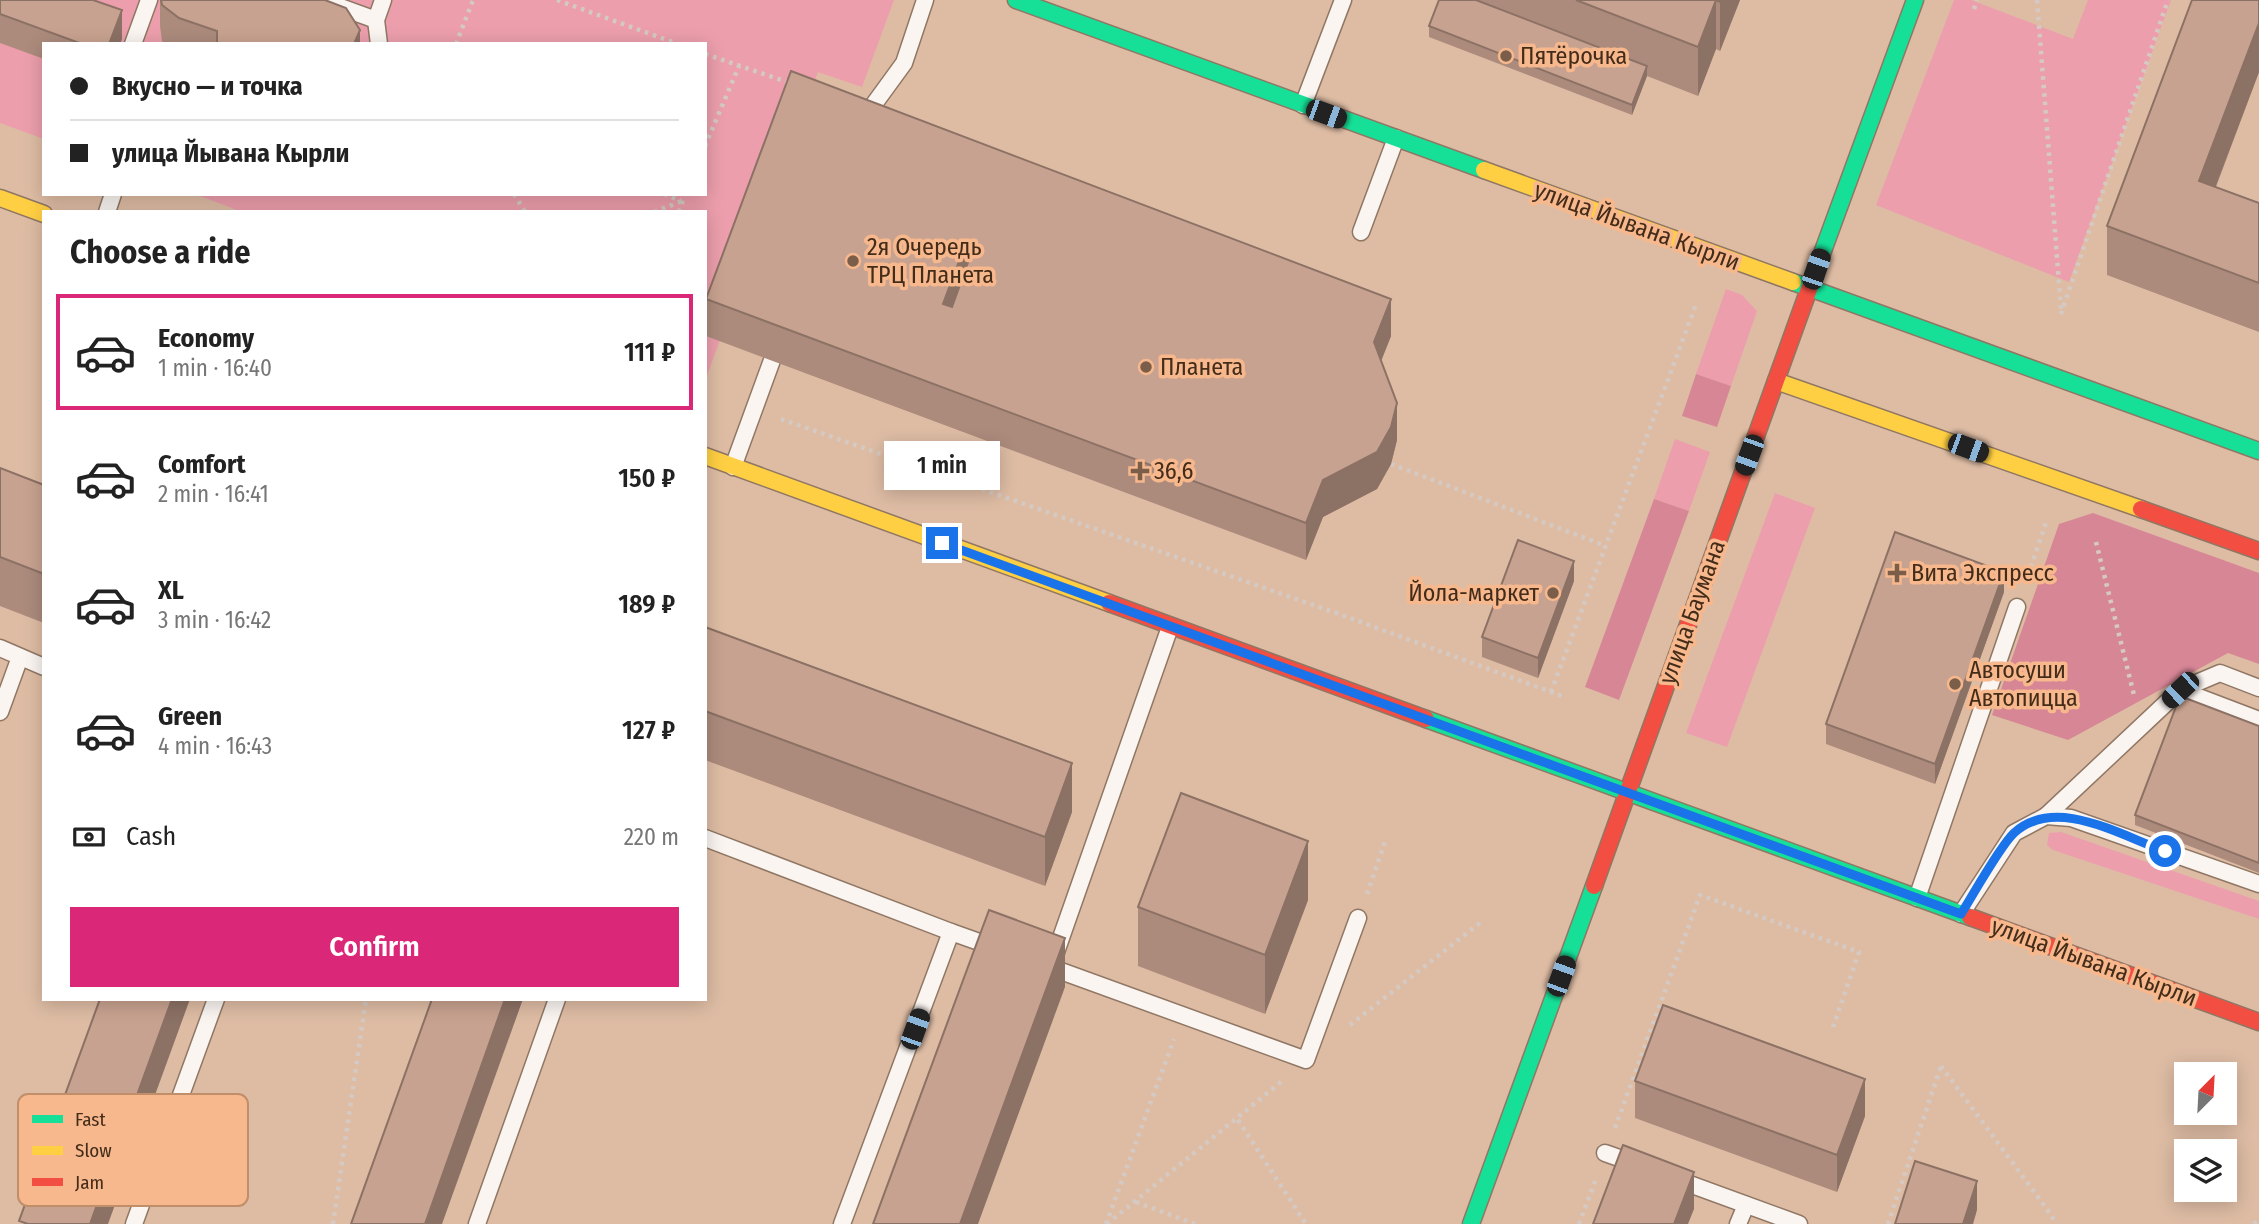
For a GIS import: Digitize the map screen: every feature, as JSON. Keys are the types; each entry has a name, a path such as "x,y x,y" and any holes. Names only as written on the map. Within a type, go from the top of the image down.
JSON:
{"main road":[{"name":"улица Йывана Кырли","path":"1016,0 2259,452"},
{"name":"улица Баумана","path":"1471,1224 1915,0"},
{"path":"0,198 42,213"},
{"path":"1776,381 2259,551"},
{"name":"улица Йывана Кырли","path":"707,457 2259,1022"}],"lane":[{"path":"133,42 149,0"},
{"path":"321,0 376,20"},
{"path":"379,42 376,20 383,0"},
{"path":"860,132 869,111 904,64 925,0"},
{"path":"1303,105 1343,0"},
{"path":"1361,232 1396,138"},
{"path":"733,467 787,321"},
{"path":"1917,898 2017,607"},
{"path":"1051,968 1170,627"},
{"path":"0,648 42,666"},
{"path":"0,712 20,657"},
{"path":"1961,914 2014,833 2046,816 2180,690 2220,673 2259,688"},
{"path":"2180,690 2259,720"},
{"path":"2046,816 2071,818 2259,884"},
{"path":"707,839 951,932 1306,1060 1358,918"},
{"path":"842,1224 951,932"},
{"path":"181,1094 215,1001"},
{"path":"477,1224 556,1001"},
{"path":"1605,1153 1798,1224"},
{"path":"1738,1224 1746,1205"},
{"path":"134,1224 141,1206"}],"path":[{"path":"457,42 473,0"},
{"path":"557,0 672,42"},
{"path":"1974,9 1977,0"},
{"path":"2037,0 2061,314 2168,0"},
{"path":"707,55 804,88"},
{"path":"707,140 738,66"},
{"path":"669,196 682,201"},
{"path":"680,210 684,196"},
{"path":"659,210 682,201"},
{"path":"1551,692 1697,302"},
{"path":"753,410 1339,614 1562,696"},
{"path":"1391,464 1606,546"},
{"path":"2017,607 2046,523"},
{"path":"2096,542 2142,726"},
{"path":"1358,918 1386,839"},
{"path":"1579,1224 1700,895 1859,951 1833,1027"},
{"path":"333,1224 366,1001"},
{"path":"1106,1224 1182,1015"},
{"path":"1888,1224 1941,1066 2052,1216 2055,1224"},
{"path":"1238,1120 1306,1224"},
{"path":"1135,1202 1195,1224"},
{"path":"2254,1224 2259,1219"}],"shaded area":[{"path":"0,0 894,0 862,87 818,72 707,376 707,210 237,210 200,196 707,196 707,42 42,42 42,138 0,123"},
{"path":"1954,0 1971,0 2073,39 2088,0 2171,0 2069,282 1876,205"},
{"path":"1726,289 1742,295 1757,311 1731,386 1696,374"},
{"path":"1696,374 1731,386 1717,427 1682,416"},
{"path":"1675,439 1710,452 1689,511 1654,499"},
{"path":"1775,493 1815,508 1727,747 1686,733"},
{"path":"1654,499 1689,511 1619,700 1585,687"},
{"path":"2093,513 2259,573 2259,664 2228,653 2068,740 1992,715 2059,524"},
{"path":"2061,832 2259,901 2259,919 2053,850 2047,845 2049,833"}],"building":[{"path":"0,0 93,0 122,10 110,42 77,42 0,14"},
{"path":"161,0 325,0 346,8 360,30 355,42 217,42 217,31 179,18 162,5"},
{"path":"1439,0 1476,0 1647,66 1632,105 1429,26"},
{"path":"1576,0 1716,0 1698,47"},
{"path":"2192,0 2259,0 2259,23 2199,181 2259,203 2259,283 2107,226"},
{"path":"791,71 1391,299 1374,342 1397,403 1391,427 1377,452 1323,480 1306,523 707,299","holes":["967,240 975,243 952,307 943,304"]},
{"path":"0,468 42,484 42,573 0,557"},
{"path":"1895,532 2004,572 1935,764 1826,724"},
{"path":"1518,540 1574,561 1538,658 1482,637"},
{"path":"707,628 1072,763 1045,837 707,712"},
{"path":"2180,696 2259,726 2259,863 2135,815"},
{"path":"1181,793 1308,841 1265,955 1138,907"},
{"path":"989,910 1065,938 960,1224 873,1224"},
{"path":"99,1001 171,1001 137,1094 65,1094"},
{"path":"431,1001 504,1001 425,1224 351,1224"},
{"path":"1663,1005 1865,1079 1837,1155 1635,1081"},
{"path":"1623,1145 1694,1172 1674,1224 1593,1224"},
{"path":"1915,1161 1977,1181 1963,1224 1895,1224"},
{"path":"24,1206 97,1206 90,1224 28,1224 19,1221"}],"traffic: fast":[{"path":"1016,0 1484,170"},
{"path":"1809,289 1915,0"},
{"path":"1793,282 2259,451"},
{"path":"1426,719 1970,917"},
{"path":"1471,1224 1594,886"}],"traffic: slow":[{"path":"1484,170 1793,282"},
{"path":"0,198 42,213"},
{"path":"1776,381 2141,509"},
{"path":"707,457 1109,603"}],"traffic: jam":[{"path":"1627,794 1809,289"},
{"path":"2141,509 2259,551"},
{"path":"1109,603 1426,719"},
{"path":"1594,886 1627,794"},
{"path":"1970,917 2259,1022"}],"place":[{"name":"Пятёрочка","path":"1506,56"},
{"name":"2я Очередь ТРЦ Планета","path":"853,261"},
{"name":"Планета","path":"1146,367"},
{"name":"36,6","path":"1140,471"},
{"name":"Вита Экспресс","path":"1897,573"},
{"name":"Йола-маркет","path":"1553,593"},
{"name":"Автосуши Автопицца","path":"1955,684"}],"route":[{"path":"942,543 1961,914 2014,833 2046,816 2071,818 2165,851"}]}
